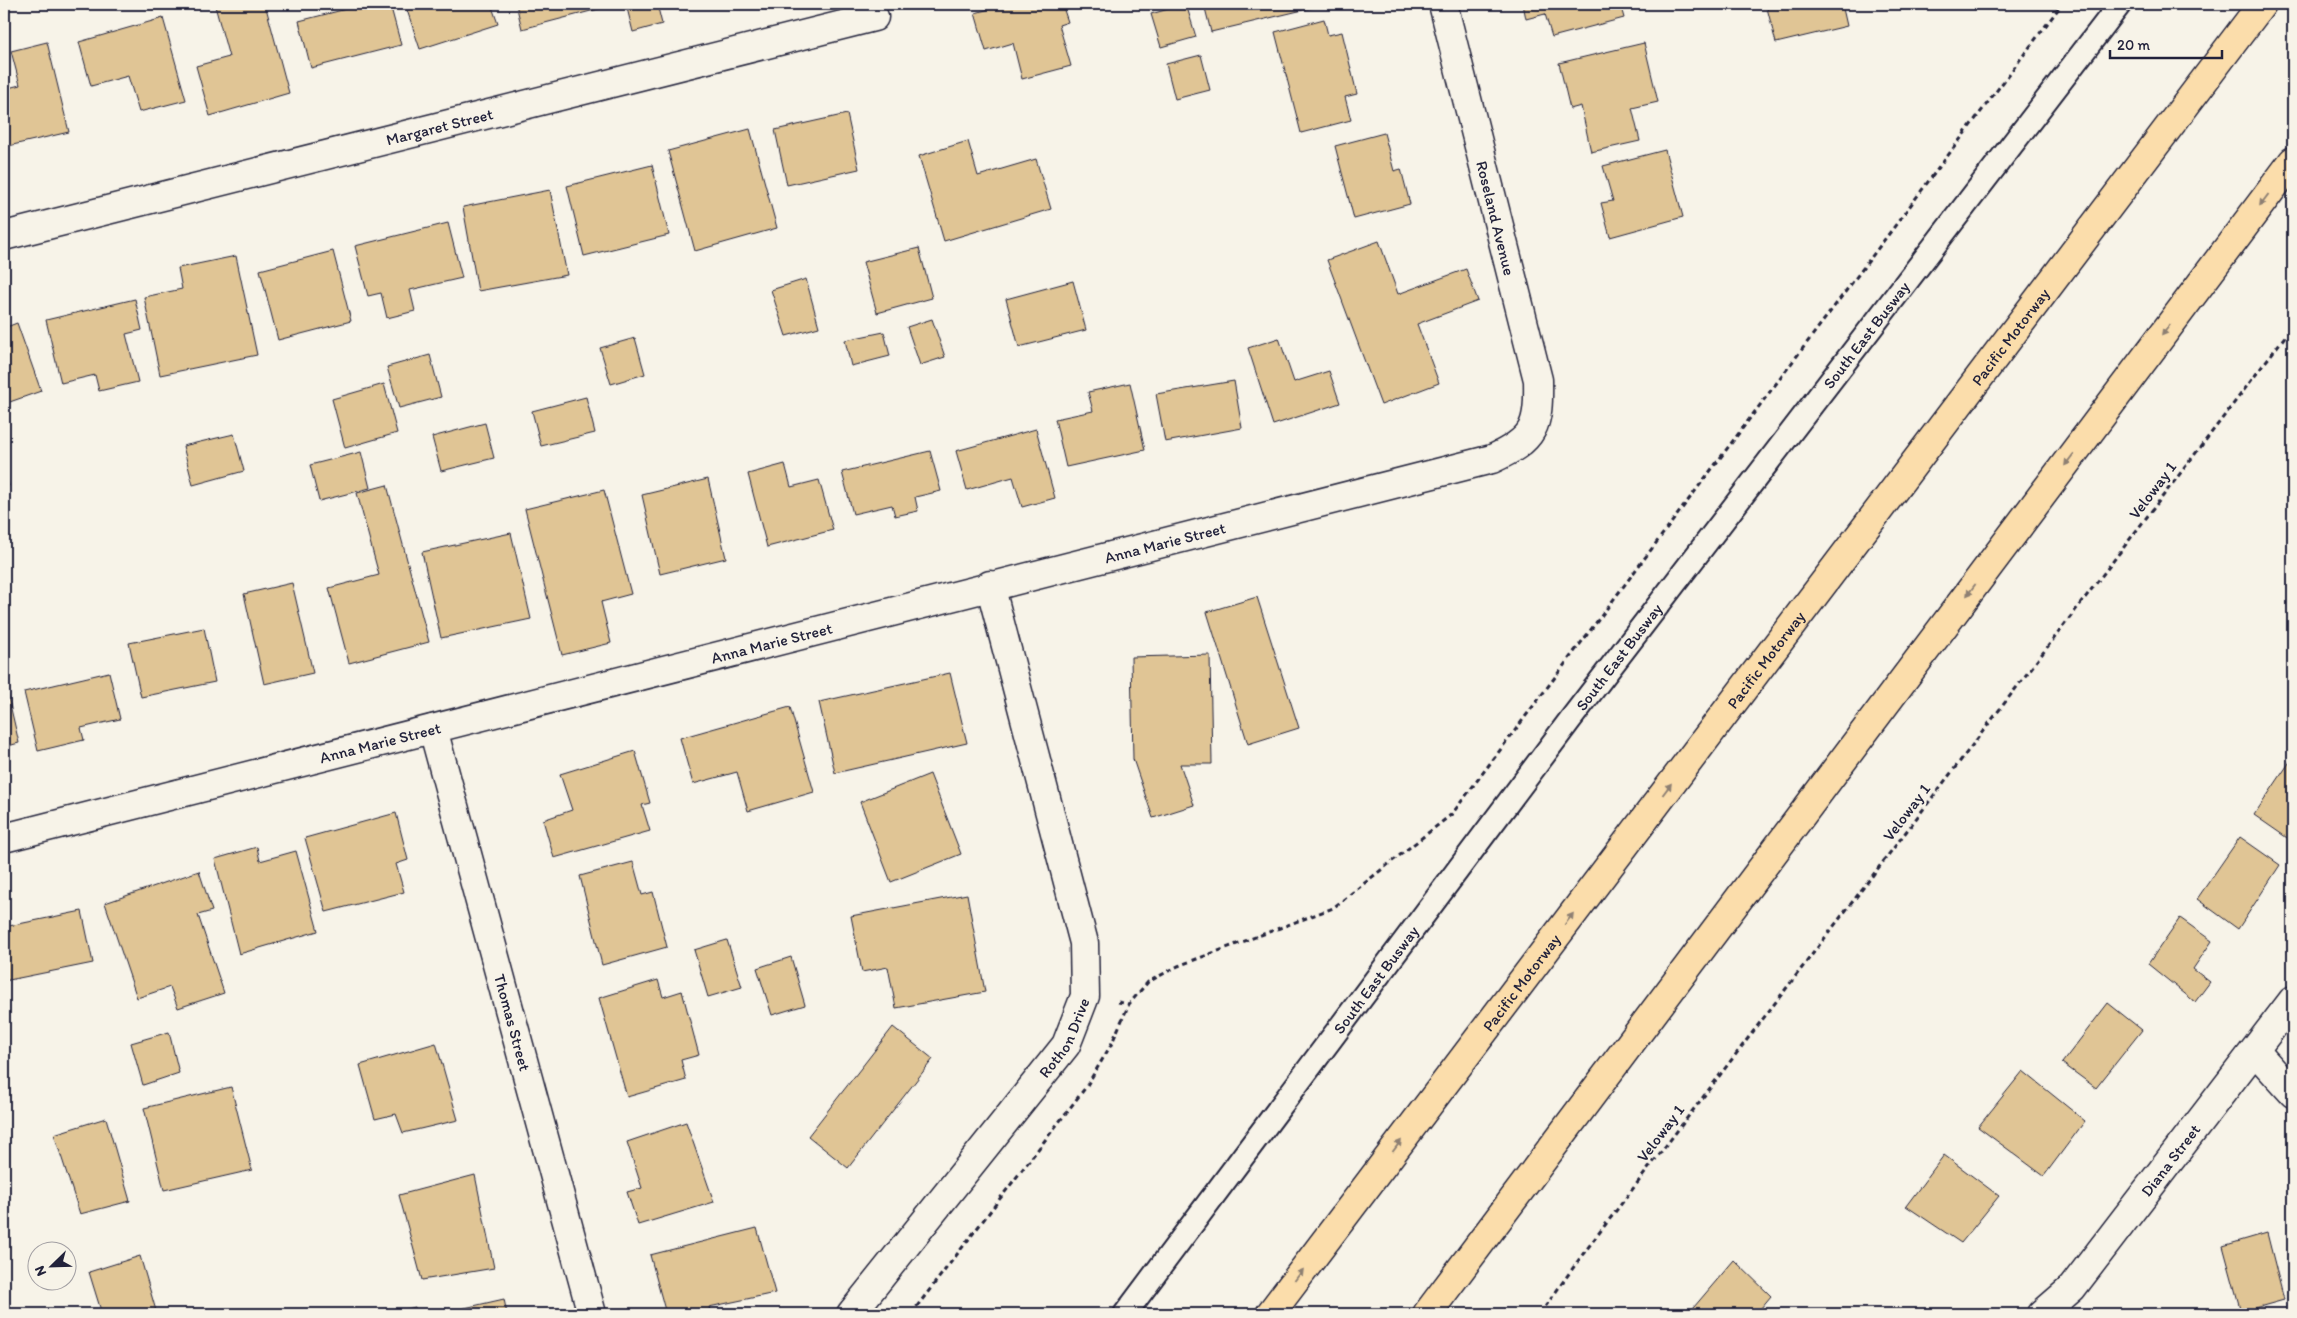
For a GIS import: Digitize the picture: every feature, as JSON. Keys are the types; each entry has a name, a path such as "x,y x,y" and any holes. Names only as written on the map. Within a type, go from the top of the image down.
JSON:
{"highway":[{"name":"Pacific Motorway","path":"1270,1314 2262,4"},
{"path":"1427,1314 2293,161"}],"street":[{"name":"Roseland Avenue","path":"1443,4 1538,380 1538,407 1532,432"},
{"name":"Margaret Street","path":"4,236 874,17"},
{"name":"Anna Marie Street","path":"4,838 990,585 1492,459 1515,448 1532,432"},
{"name":"Rothon Drive","path":"851,1314 1066,1045 1085,996 1084,943 990,585"},
{"name":"Thomas Street","path":"433,729 592,1314"},
{"name":"Diana Street","path":"2042,1314 2072,1288 2293,1000"},
{"path":"2255,1051 2293,1092"}],"lane":[{"name":"South East Busway","path":"1125,1314 1570,720 2120,4"}],"path":[{"path":"911,1314 1086,1087 1111,1046 1129,1004 1148,982 1178,966 1333,908 1452,814 2062,4"},
{"name":"Veloway 1","path":"1540,1314 1589,1246 2293,326"}],"building":[{"path":"64,4 83,4 65,8"},
{"path":"223,4 265,4 289,93 210,116 196,66 229,57 215,6"},
{"path":"366,4 390,4 401,45 311,68 299,21"},
{"path":"405,4 491,4 498,24 420,49"},
{"path":"516,4 610,4 610,6 522,29"},
{"path":"626,4 657,4 662,24 633,32"},
{"path":"1008,4 1062,4 1068,22 1059,25 1071,66 1022,79 1013,43 986,51 975,13"},
{"path":"1186,4 1196,37 1161,47 1151,14"},
{"path":"1204,4 1328,4 1211,32"},
{"path":"1523,4 1620,4 1624,18 1552,37 1545,14 1526,19"},
{"path":"1766,4 1842,4 1847,26 1776,43"},
{"path":"163,18 186,100 139,112 128,76 91,86 79,42"},
{"path":"1324,19 1328,35 1342,32 1357,94 1345,97 1351,120 1301,133 1275,32"},
{"path":"47,42 69,132 4,147 4,89 20,85 11,51"},
{"path":"1644,43 1658,102 1632,108 1640,141 1591,152 1581,106 1570,109 1559,63"},
{"path":"1201,55 1210,90 1175,99 1166,64"},
{"path":"847,114 859,169 787,185 775,130"},
{"path":"750,129 777,228 695,251 668,151"},
{"path":"1384,133 1394,171 1401,169 1410,204 1354,219 1335,146"},
{"path":"968,141 978,176 1036,159 1051,209 944,241 919,156"},
{"path":"1665,150 1683,217 1610,237 1601,203 1613,201 1603,166"},
{"path":"652,165 669,235 584,256 567,186"},
{"path":"550,190 567,275 478,291 463,207"},
{"path":"448,223 462,278 410,290 415,311 387,318 381,293 368,296 355,246"},
{"path":"1379,241 1398,294 1466,269 1478,301 1417,324 1439,383 1381,405 1327,260"},
{"path":"919,248 932,298 877,313 863,262"},
{"path":"333,251 351,321 278,340 260,270"},
{"path":"236,256 257,355 160,375 144,297 182,289 178,268"},
{"path":"806,279 819,327 786,336 771,290"},
{"path":"1073,281 1086,330 1019,347 1006,299"},
{"path":"135,299 142,330 126,334 138,382 99,391 95,375 61,383 46,320"},
{"path":"932,319 945,357 920,365 907,327"},
{"path":"17,323 41,391 4,404 4,328"},
{"path":"884,332 890,356 851,366 845,340"},
{"path":"635,338 645,374 611,384 600,348"},
{"path":"1279,338 1294,382 1329,371 1340,403 1273,425 1248,348"},
{"path":"430,355 441,397 399,408 387,367"},
{"path":"1234,381 1242,428 1165,442 1156,394"},
{"path":"1130,383 1145,450 1066,467 1055,419 1093,411 1088,392"},
{"path":"384,384 397,433 345,448 332,399"},
{"path":"586,397 595,433 541,446 532,411"},
{"path":"485,423 494,458 441,471 432,437"},
{"path":"1036,429 1055,498 1022,507 1013,477 967,490 956,451"},
{"path":"234,434 244,471 193,485 183,446"},
{"path":"930,451 941,491 915,497 918,511 895,516 892,505 853,514 842,472"},
{"path":"361,452 370,488 319,501 310,465"},
{"path":"785,464 791,487 819,480 833,530 767,547 748,474"},
{"path":"4,467 9,486 4,487"},
{"path":"708,479 726,558 660,574 642,495"},
{"path":"387,485 429,642 349,663 329,588 379,575 357,493"},
{"path":"604,490 631,594 601,602 611,643 562,655 525,509"},
{"path":"511,533 531,619 441,638 422,552"},
{"path":"292,583 313,673 264,684 244,594"},
{"path":"1257,597 1299,728 1248,744 1207,612"},
{"path":"204,628 215,682 141,697 129,643"},
{"path":"1210,655 1212,764 1180,764 1194,805 1153,818 1133,759 1131,657"},
{"path":"109,672 120,719 81,728 84,740 38,751 24,692"},
{"path":"950,673 967,743 835,773 819,702"},
{"path":"4,679 19,743 4,747"},
{"path":"790,707 814,792 748,811 737,772 693,784 680,738"},
{"path":"635,751 650,803 642,805 650,831 554,858 543,820 572,810 560,774"},
{"path":"2293,757 2293,842 2254,815"},
{"path":"930,774 961,854 891,882 860,802"},
{"path":"396,813 408,860 396,864 404,892 326,912 305,838"},
{"path":"2240,837 2280,865 2238,929 2197,899"},
{"path":"257,847 260,861 296,851 318,931 239,954 215,859"},
{"path":"633,862 642,895 653,892 667,947 602,965 580,876"},
{"path":"199,871 212,911 198,915 224,993 178,1008 170,987 137,998 105,903"},
{"path":"967,894 985,992 896,1008 888,967 862,972 851,916"},
{"path":"82,911 93,963 4,981 4,927"},
{"path":"2180,918 2212,941 2193,969 2210,982 2195,1002 2148,964"},
{"path":"727,940 742,987 708,997 694,950"},
{"path":"791,957 805,1005 772,1015 757,968"},
{"path":"658,980 663,997 682,991 699,1055 681,1060 686,1080 627,1097 599,998"},
{"path":"2108,1003 2142,1030 2096,1088 2062,1063"},
{"path":"893,1027 933,1059 848,1168 808,1136"},
{"path":"169,1032 179,1073 143,1085 131,1043"},
{"path":"436,1043 458,1120 403,1133 396,1114 375,1119 360,1065"},
{"path":"2023,1071 2085,1121 2044,1176 1978,1127"},
{"path":"231,1087 252,1170 164,1190 144,1108"},
{"path":"106,1118 130,1201 80,1214 54,1134"},
{"path":"686,1122 714,1202 638,1225 627,1192 642,1188 627,1142"},
{"path":"1944,1155 1999,1196 1961,1243 1906,1206"},
{"path":"475,1175 494,1268 422,1280 399,1195"},
{"path":"757,1228 775,1293 709,1307 711,1314 666,1314 650,1255"},
{"path":"2267,1233 2284,1300 2241,1312 2223,1246"},
{"path":"140,1256 157,1314 102,1314 89,1272"},
{"path":"1734,1260 1771,1296 1756,1314 1688,1314"},
{"path":"504,1299 507,1314 448,1314 447,1312"},
{"path":"415,1307 417,1314 388,1314"}]}
